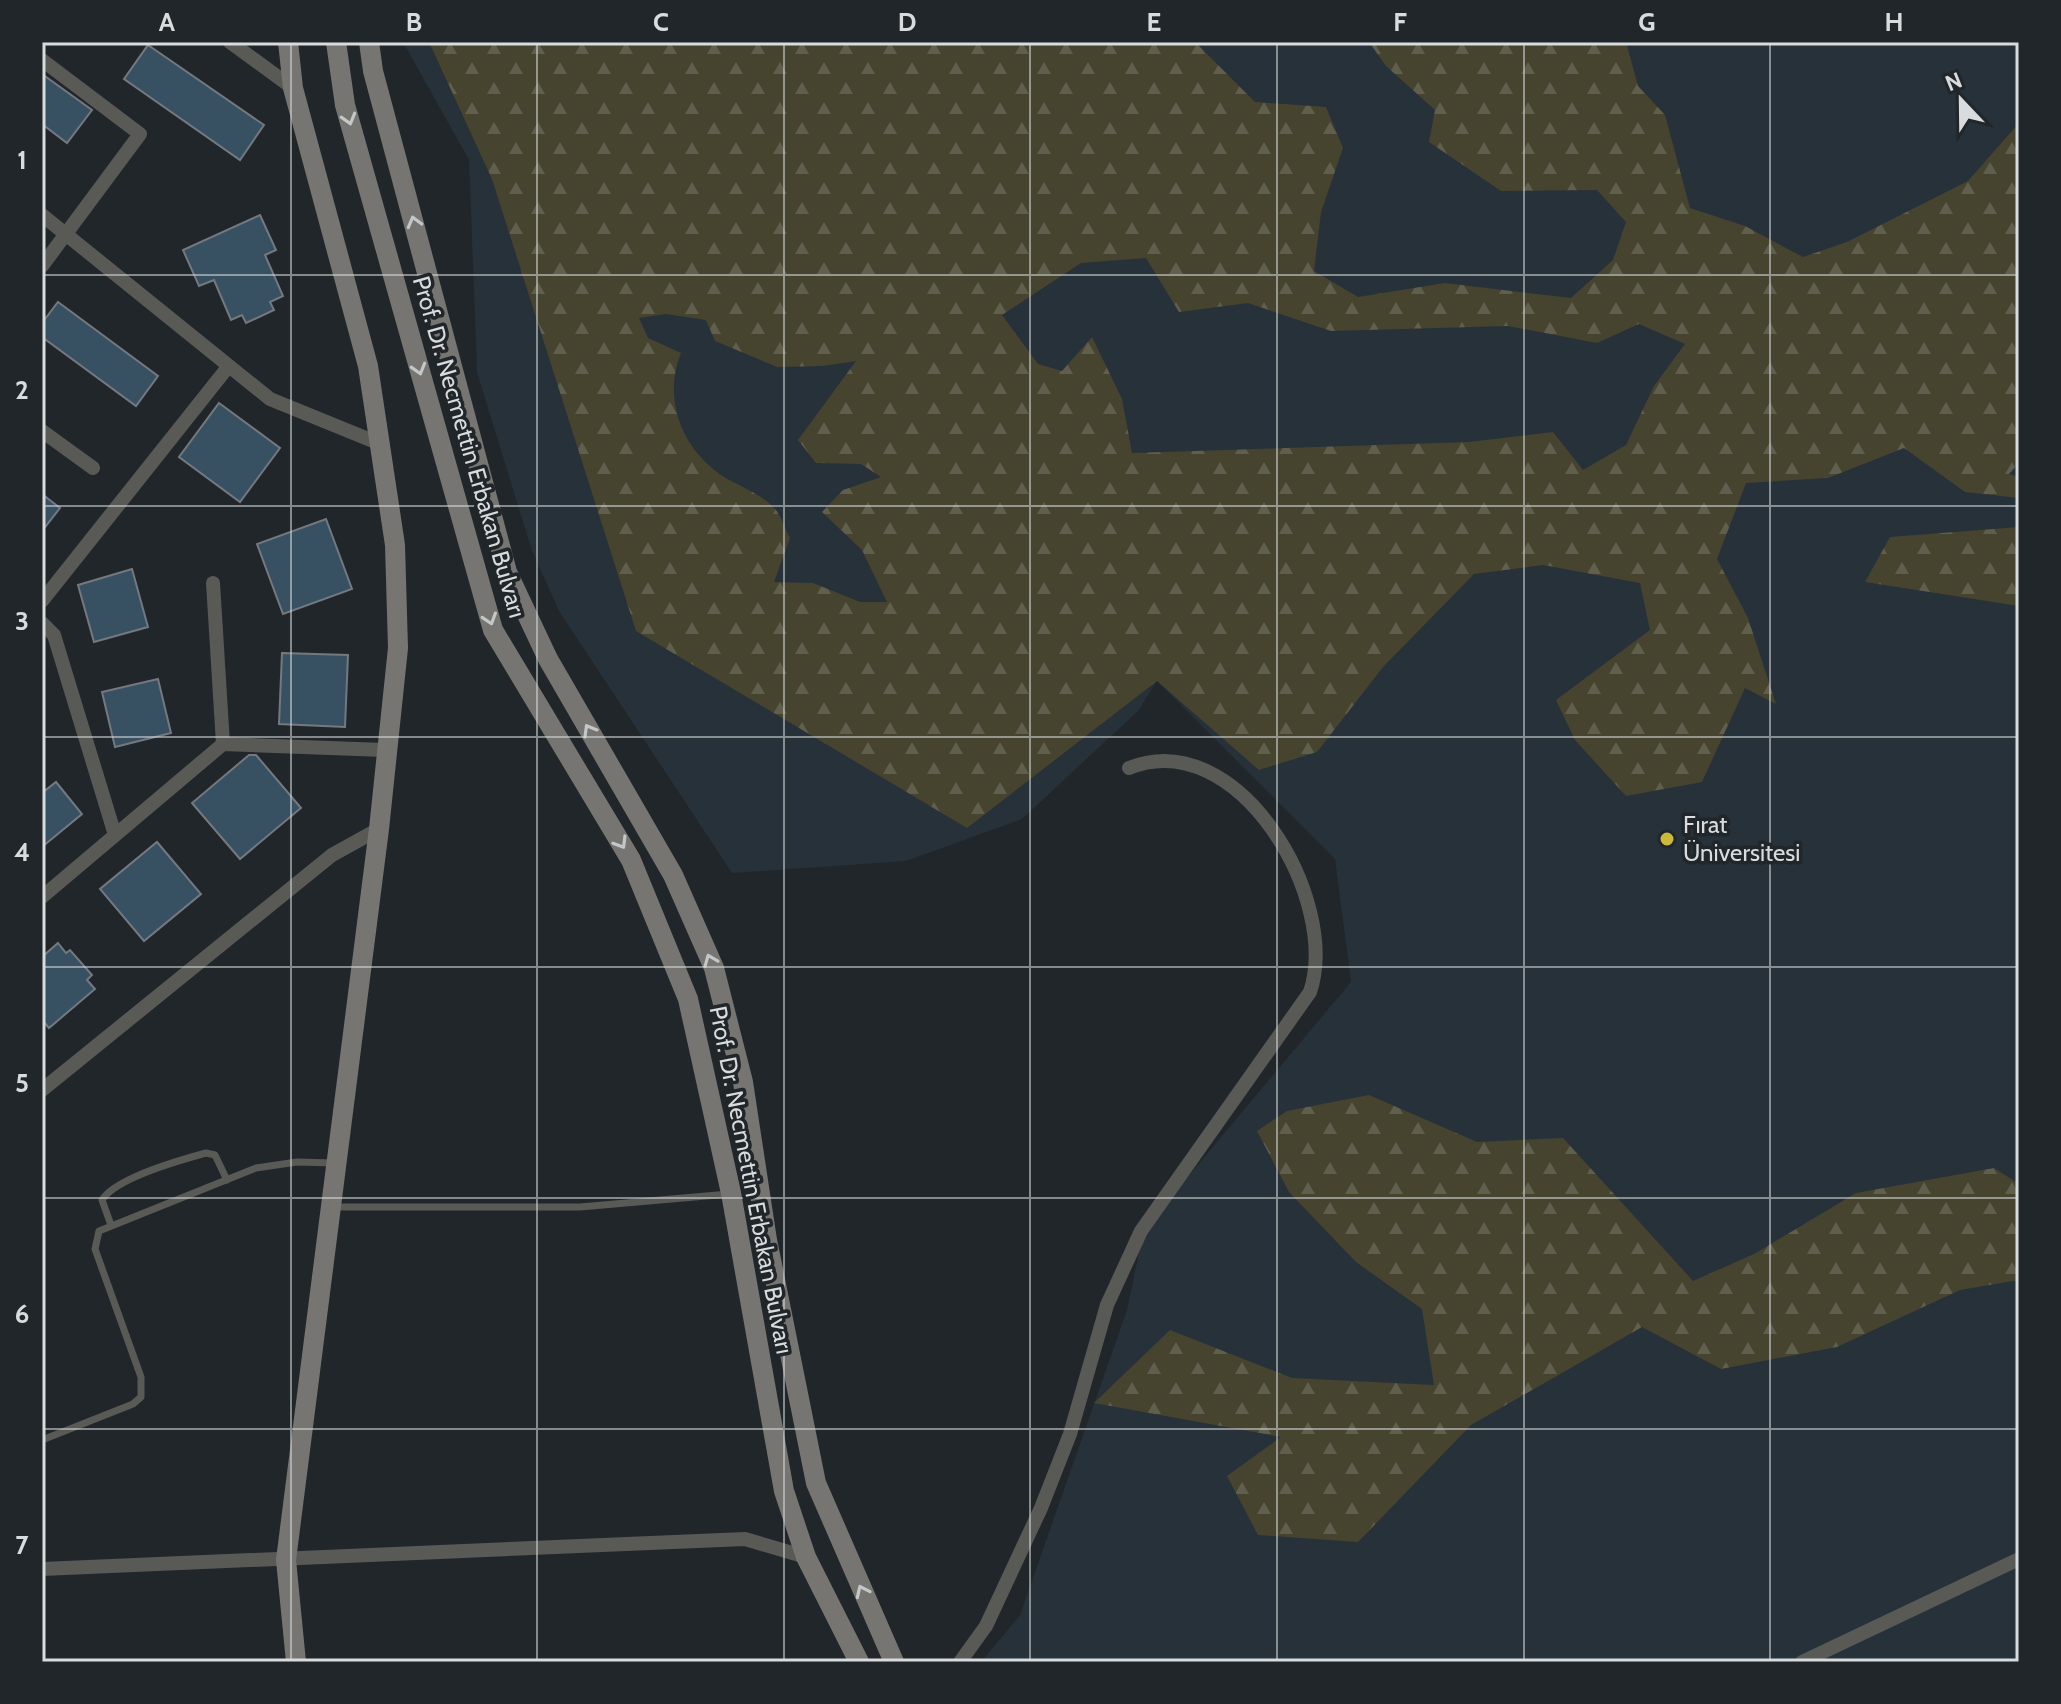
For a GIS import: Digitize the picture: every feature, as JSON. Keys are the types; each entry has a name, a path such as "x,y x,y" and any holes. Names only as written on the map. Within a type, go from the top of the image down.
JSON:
{"main road":[{"path":"288,42 293,88 368,366 395,545 398,648 379,829 334,1163 286,1560 296,1662"},
{"name":"Prof. Dr. Necmettin Erbakan Bulvarı","path":"336,42 345,105 493,630 631,860 688,999 731,1193 784,1491 806,1557 859,1662"},
{"name":"Prof. Dr. Necmettin Erbakan Bulvarı","path":"369,42 373,71 507,572 548,659 673,875 714,968 743,1082 767,1240 816,1483 894,1662"}],"street":[{"path":"230,42 293,88"},
{"path":"42,60 140,134 42,266"},
{"path":"42,215 270,399 378,443"},
{"path":"42,601 228,367"},
{"path":"42,431 93,468"},
{"path":"213,583 223,744"},
{"path":"42,623 54,635 115,835"},
{"path":"42,897 223,744 385,750"},
{"path":"960,1662 986,1626 1041,1508 1081,1399 1107,1305 1141,1231 1310,992 1317,967 1314,921 1295,872 1276,835 1248,802 1213,775 1182,761 1155,760 1129,768"},
{"path":"42,1090 332,855 379,829"},
{"path":"42,1569 745,1539 806,1557"},
{"path":"1802,1662 2019,1559"}],"lane":[{"path":"111,1225 102,1200 123,1183 206,1153 215,1155 227,1180"},
{"path":"42,1440 133,1404 141,1397 141,1377 95,1249 99,1231 271,1165 334,1163"},
{"path":"329,1207 580,1207 731,1193"}],"shaded area":[{"name":"Fırat Üniversitesi","path":"403,42 2019,42 2019,1662 981,1662 1020,1615 1127,1310 1144,1229 1351,982 1335,859 1157,681 1138,711 1022,819 906,861 732,873 559,611 532,551 477,372 469,160"}],"green space":[{"path":"429,42 1195,42 1255,102 1326,107 1343,148 1321,212 1314,271 1358,297 1445,283 1571,298 1613,260 1626,222 1597,190 1501,191 1429,142 1435,110 1386,66 1369,42 1626,42 1638,86 1665,115 1690,208 1745,226 1803,257 1847,242 1968,181 2019,123 2019,463 2009,474 2019,477 2019,498 1965,492 1904,448 1828,478 1746,483 1717,559 1748,618 1776,704 1745,688 1702,782 1626,796 1575,740 1556,700 1650,630 1640,583 1543,565 1474,574 1383,667 1317,752 1259,770 1157,681 967,828 636,631 492,179","holes":["1146,258 1179,312 1248,303 1331,331 1508,326 1597,343 1639,324 1685,344 1654,386 1626,445 1583,470 1553,432 1469,442 1132,453 1122,399 1092,337 1062,371 1038,364 1002,315 1081,263","666,314 706,320 715,341 777,367 822,366 856,361 798,440 816,463 861,464 881,477 843,490 822,512 862,550 887,602 860,602 813,583 774,582 790,538 771,505 709,466 687,438 675,405 676,370 681,353 648,338 639,318"]},
{"path":"2019,527 2019,606 1865,582 1890,537"},
{"path":"1369,1095 1477,1142 1563,1138 1693,1281 1754,1254 1856,1193 1994,1168 2019,1184 2019,1280 1960,1290 1837,1347 1721,1369 1642,1327 1471,1425 1358,1542 1258,1535 1227,1476 1281,1437 1094,1403 1170,1330 1292,1378 1434,1385 1422,1309 1356,1262 1289,1192 1257,1131 1287,1111"}],"building":[{"path":"148,45 264,125 240,160 124,79"},
{"path":"42,74 92,110 67,143 42,124"},
{"path":"260,215 276,250 265,255 283,296 270,302 274,310 246,323 242,315 231,320 214,280 199,286 183,250"},
{"path":"58,302 158,376 136,406 42,337 42,323"},
{"path":"219,403 280,448 240,502 179,457"},
{"path":"42,494 60,508 42,531"},
{"path":"326,519 352,589 283,614 257,544"},
{"path":"132,569 148,627 94,642 78,585"},
{"path":"282,653 348,655 345,727 279,724"},
{"path":"158,679 171,733 115,747 102,692"},
{"path":"249,755 256,755 301,808 240,859 192,803"},
{"path":"56,782 82,814 42,847 42,793"},
{"path":"157,842 201,894 144,941 100,889"},
{"path":"58,943 66,953 70,950 92,975 87,980 95,989 49,1028 42,1020 42,957"}],"place":[{"name":"Fırat Üniversitesi","path":"1667,839"}]}
